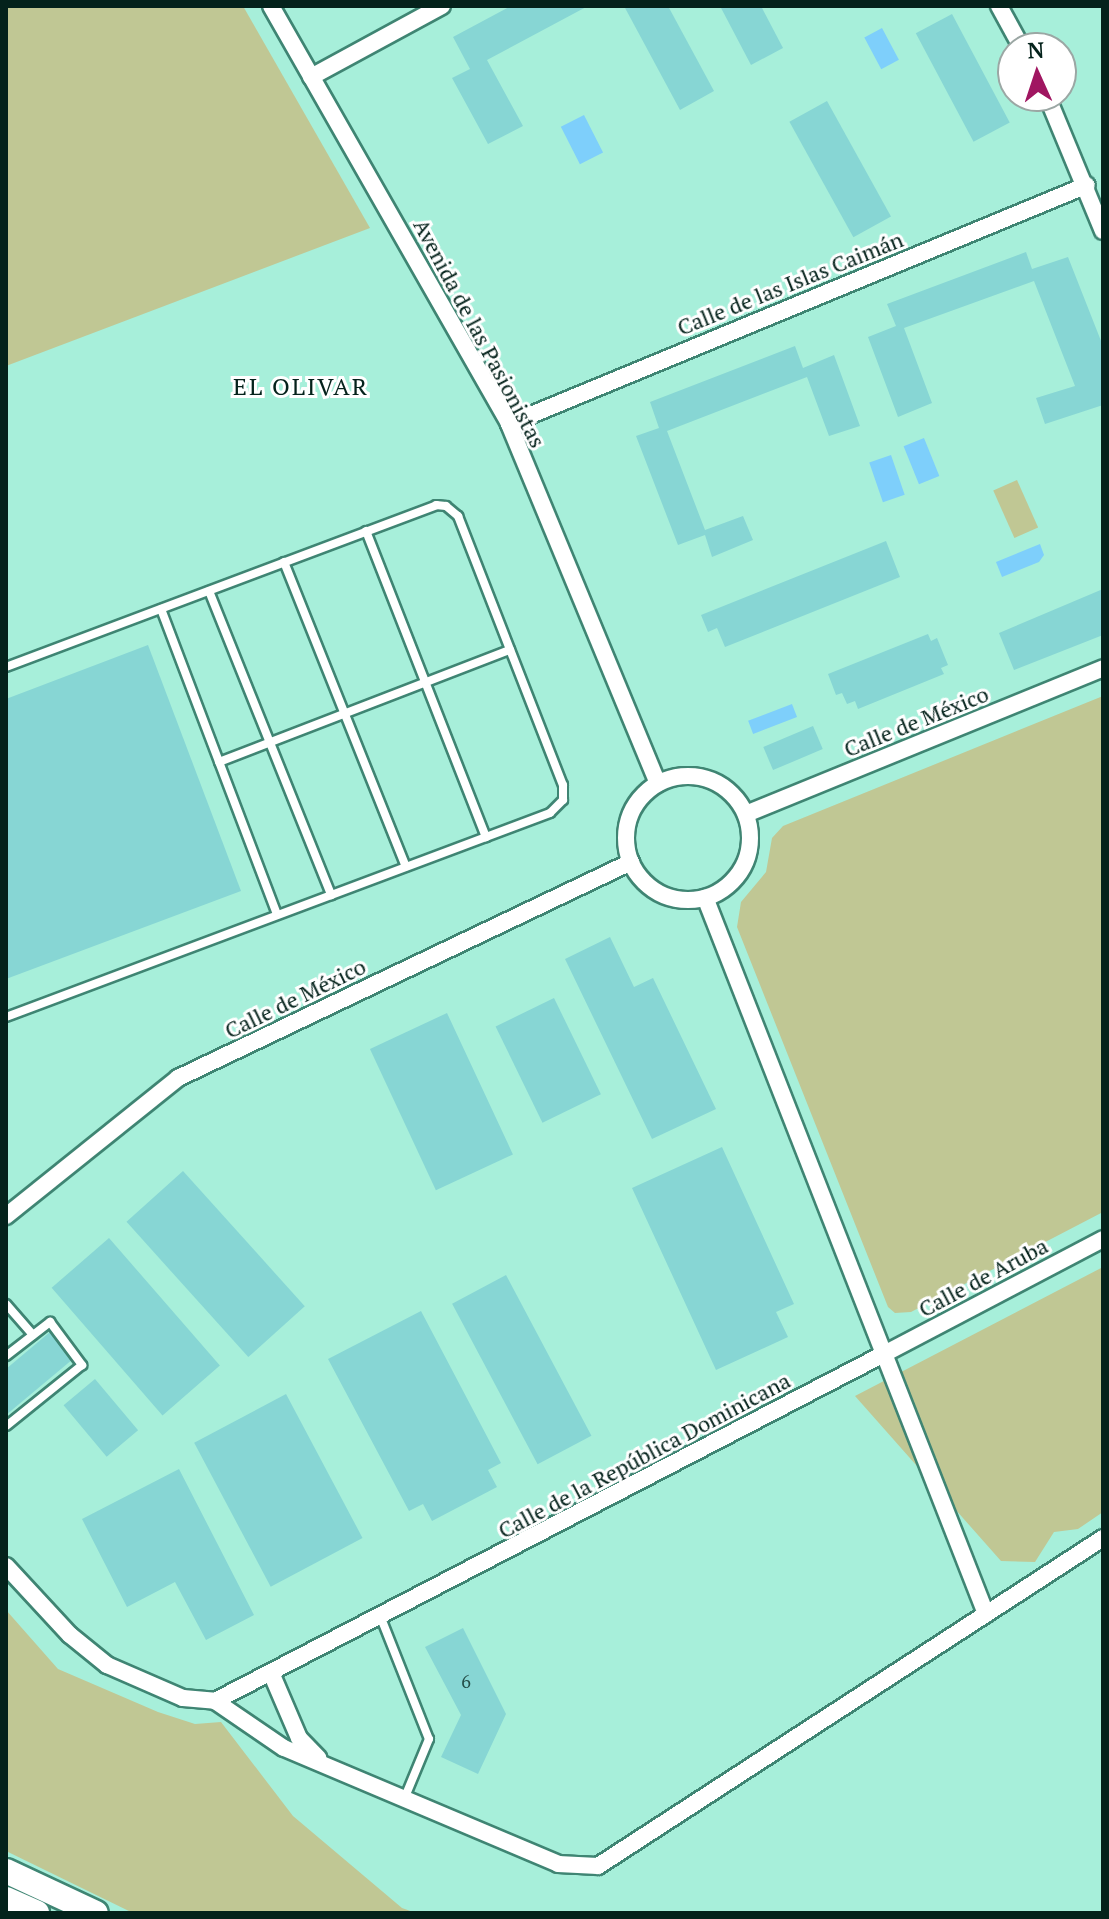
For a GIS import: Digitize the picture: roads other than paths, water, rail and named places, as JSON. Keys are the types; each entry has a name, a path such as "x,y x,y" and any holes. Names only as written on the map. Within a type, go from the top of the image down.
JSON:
{"main road":[{"path":"6,1871 96,1913"},
{"path":"6,1899 37,1913"}],"street":[{"name":"Avenida de las Pasionistas","path":"271,6 509,424 658,783"},
{"path":"311,77 442,6"},
{"path":"999,6 1013,32"},
{"path":"1054,112 1087,185 1103,231"},
{"name":"Calle de las Islas Caimán","path":"509,424 1087,185"},
{"name":"Calle de México","path":"746,814 1103,668"},
{"path":"678,776 709,780 735,797 746,814 751,835 743,865 724,889 705,898 661,893 640,877 631,862 626,844 630,817 644,794 658,783 678,776"},
{"name":"Calle de México","path":"6,1216 178,1078 631,862"},
{"path":"705,898 986,1614"},
{"name":"Calle de Aruba","path":"884,1354 1103,1239"},
{"name":"Calle de la República Dominicana","path":"215,1701 272,1675 884,1354"},
{"path":"6,1566 70,1635 107,1665 183,1698 215,1701 284,1748 319,1760 558,1864 598,1866 1103,1538"},
{"path":"272,1675 299,1738 319,1760"}],"lane":[{"path":"6,667 436,505 446,506 458,516 563,785 563,800 550,813 6,1017"},
{"path":"366,531 486,837"},
{"path":"284,562 406,867"},
{"path":"209,591 331,895"},
{"path":"161,609 277,915"},
{"path":"219,762 510,650"},
{"path":"6,1304 33,1335"},
{"path":"6,1356 50,1322 82,1365 6,1426"},
{"path":"381,1618 429,1739 405,1797"}],"water":[{"path":"882,28 899,60 881,69 864,37"},
{"path":"584,115 603,152 580,164 561,127"},
{"path":"924,438 939,476 919,484 904,446"},
{"path":"891,455 905,495 883,502 869,462"},
{"path":"1040,544 1044,555 1039,562 1002,577 996,562"},
{"path":"792,704 797,717 753,734 748,721"}],"district":[{"name":"EL OLIVAR","path":"301,387"}]}
